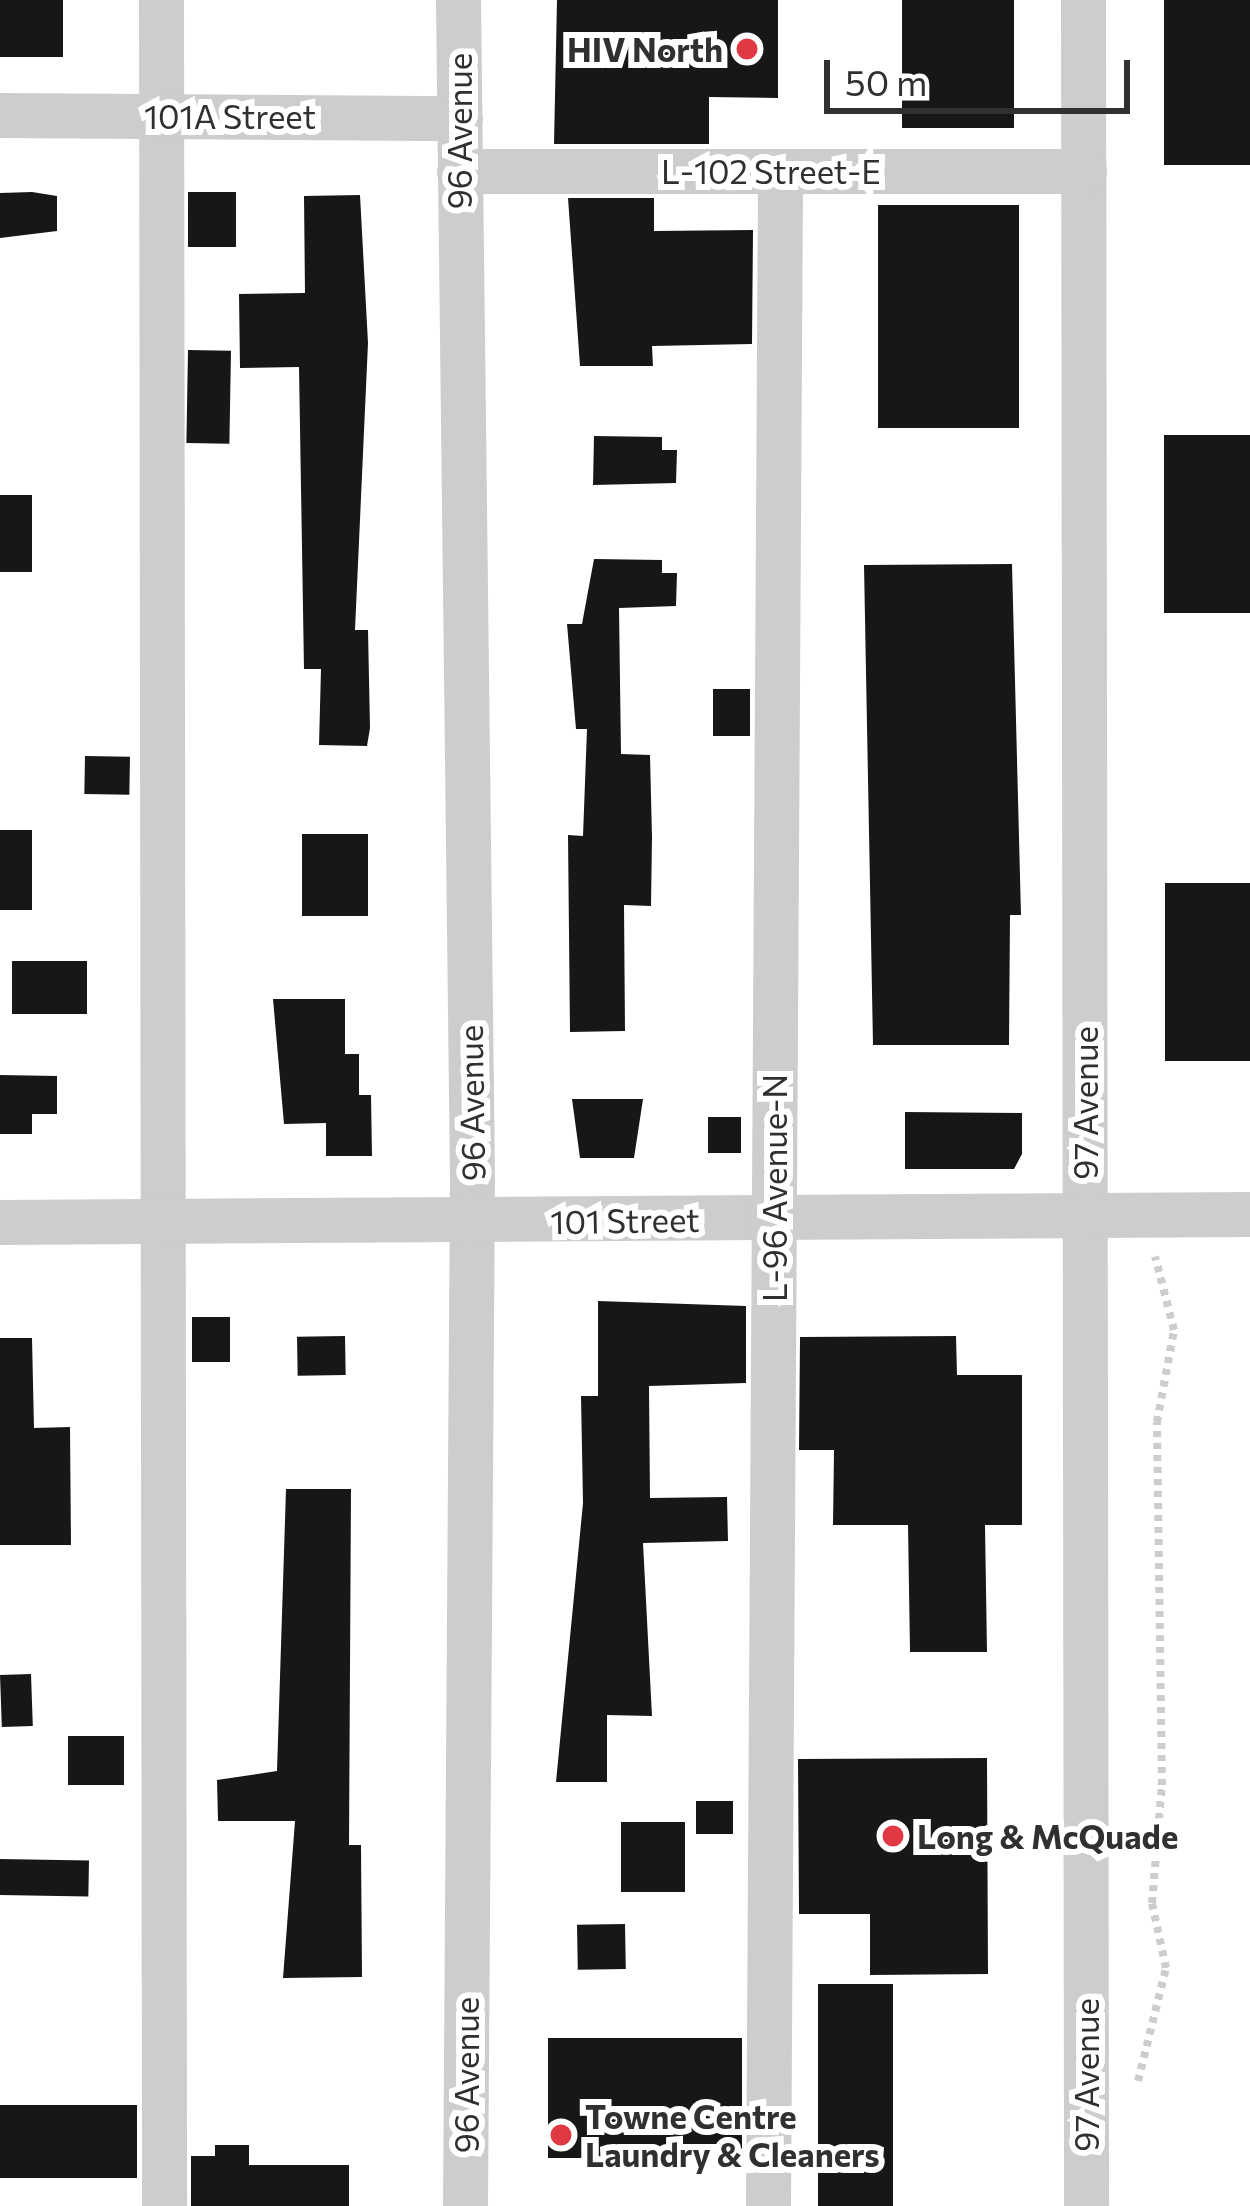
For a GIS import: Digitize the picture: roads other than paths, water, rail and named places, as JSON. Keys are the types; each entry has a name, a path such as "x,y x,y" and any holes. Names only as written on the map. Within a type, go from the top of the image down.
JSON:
{"street":[{"path":"160,0 164,2206"},
{"name":"96 Avenue","path":"458,0 471,1222 465,2206"},
{"name":"97 Avenue","path":"1083,0 1086,2206"},
{"name":"101A Street","path":"0,116 460,118"},
{"name":"L-102 Street-E","path":"459,170 1084,171"},
{"name":"L-96 Avenue-N","path":"768,2206 780,171"},
{"name":"101 Street","path":"0,1222 165,1225 1250,1214"}],"place":[{"name":"HIV North","path":"747,49"},
{"name":"Long & McQuade","path":"893,1836"},
{"name":"Towne Centre Laundry & Cleaners","path":"561,2135"}]}
